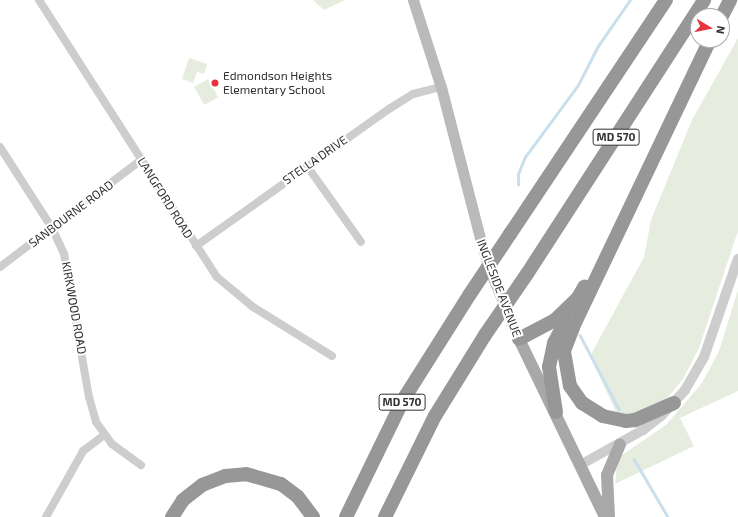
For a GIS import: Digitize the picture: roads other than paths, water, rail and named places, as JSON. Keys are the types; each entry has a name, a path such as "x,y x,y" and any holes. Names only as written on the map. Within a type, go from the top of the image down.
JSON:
{"highway":[{"name":"MD 570","path":"346,517 403,400 470,294 666,0"},
{"name":"MD 570","path":"385,517 435,416 485,335 527,274 704,0"},
{"path":"674,403 635,420 626,421 603,416 591,411 575,395 570,386 565,363 567,340 653,156 706,48"},
{"path":"556,412 548,376 551,356 578,298 653,156"},
{"path":"519,339 555,320 578,298"},
{"path":"172,517 183,500 202,484 225,476 246,474 281,484 298,497 313,517"}],"main road":[{"name":"INGLESIDE AVENUE","path":"413,0 440,87 490,271 519,339 582,464 605,517"},
{"path":"609,517 608,475 620,445"}],"street":[{"name":"LANGFORD ROAD","path":"39,0 217,277 239,297 332,356"},
{"name":"STELLA DRIVE","path":"196,246 405,98 440,87"},
{"name":"KIRKWOOD ROAD","path":"0,147 52,228 64,254 89,397 104,435 125,455 140,465"},
{"name":"SANBOURNE ROAD","path":"0,267 141,160"},
{"path":"307,166 361,242"},
{"path":"582,464 620,445 655,421 686,390 704,357 738,259"},
{"path":"46,517 83,452 104,435"}],"waterway":[{"path":"518,185 518,174 525,157 578,85 598,46 630,0"},
{"path":"580,335 619,409"},
{"path":"634,459 668,517"}],"place":[{"name":"Edmondson Heights Elementary School","path":"215,83"}]}
